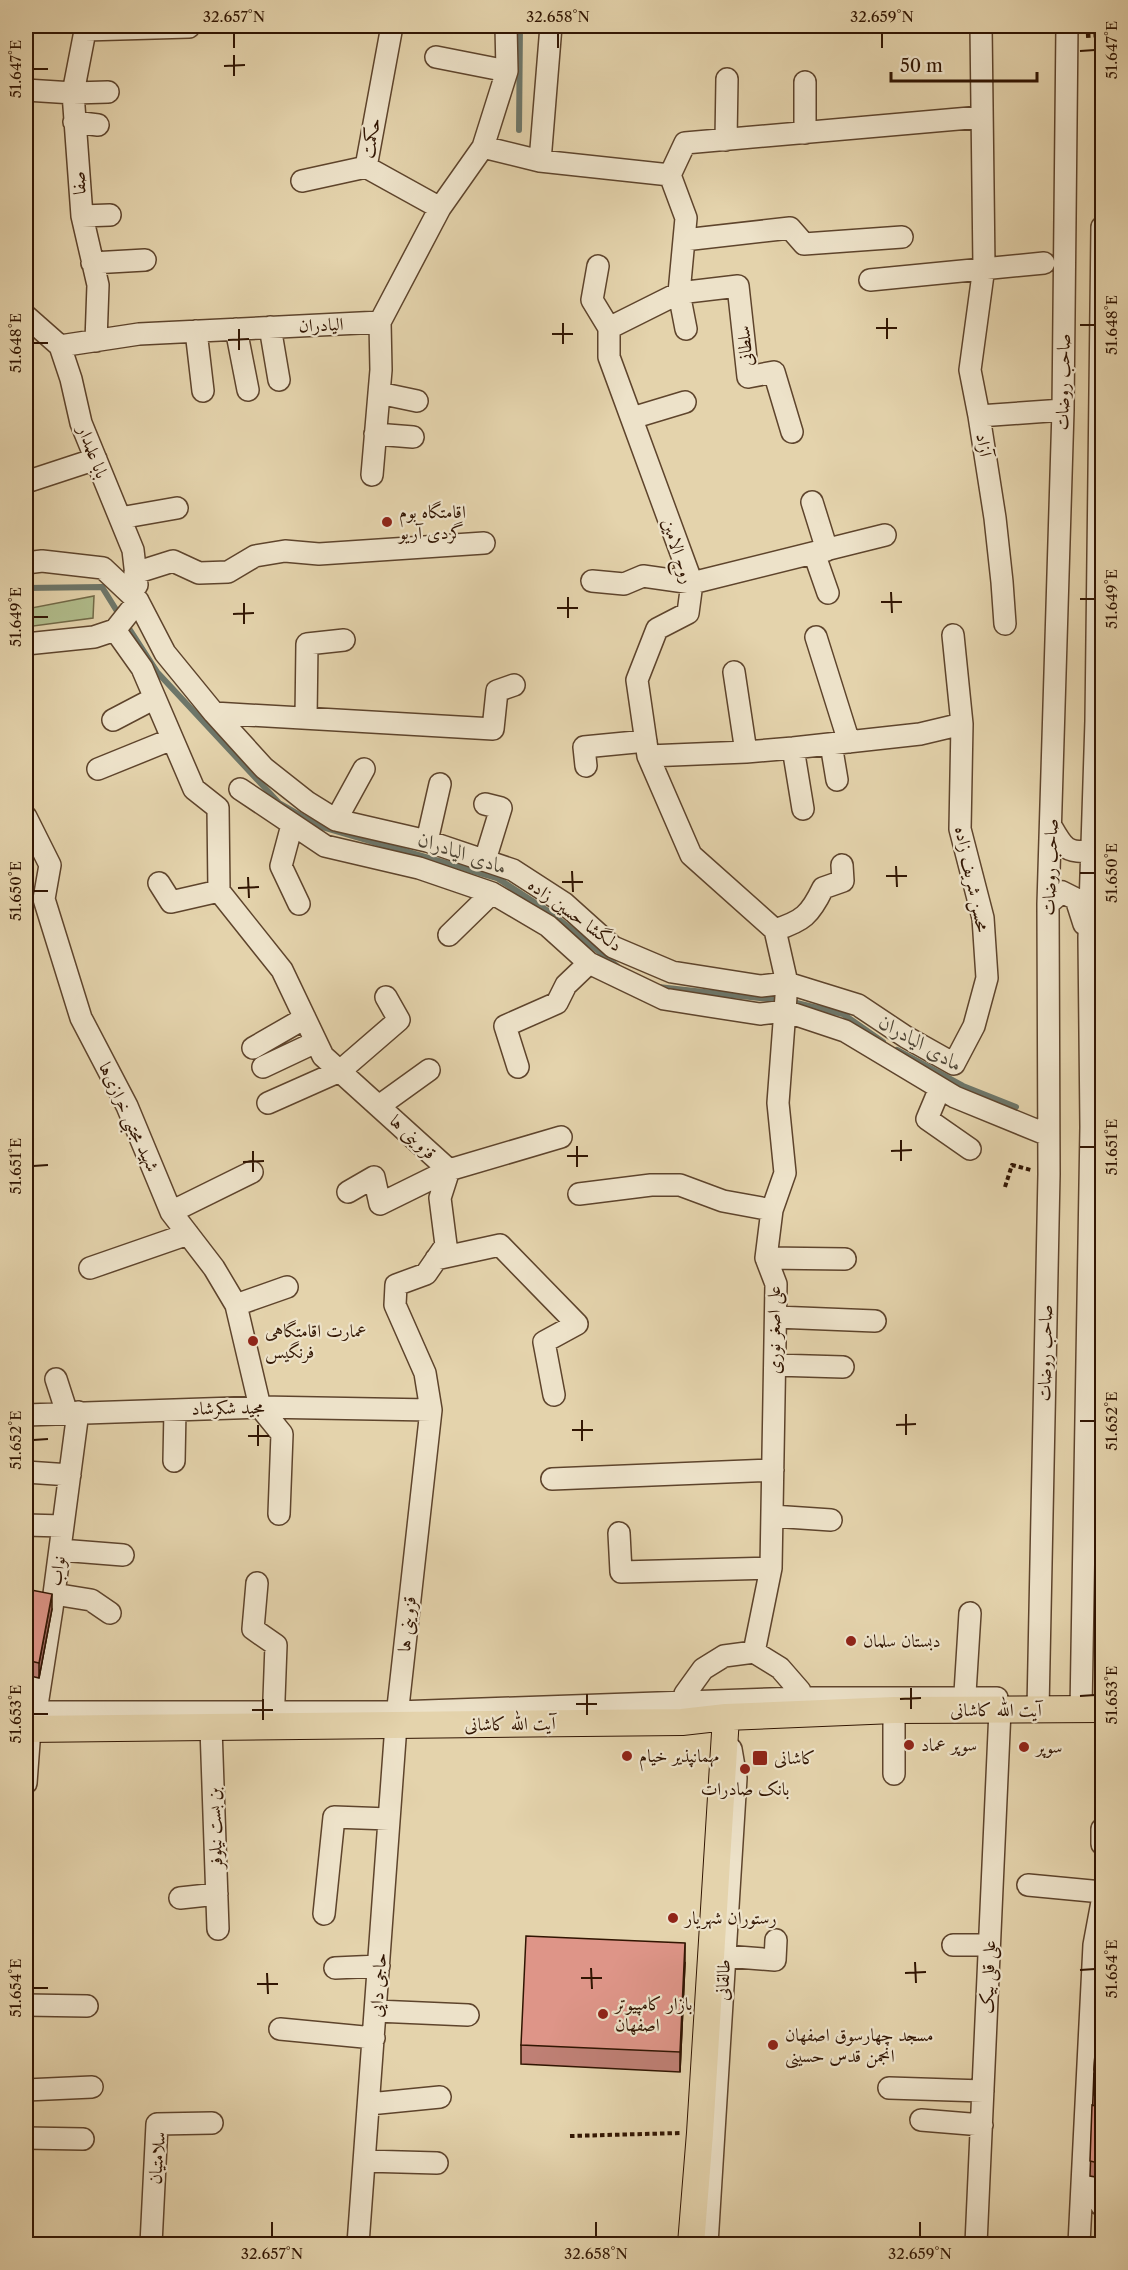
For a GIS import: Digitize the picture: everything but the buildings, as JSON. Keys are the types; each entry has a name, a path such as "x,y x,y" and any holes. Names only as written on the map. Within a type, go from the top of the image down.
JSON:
{"main road":[{"name":"آیت الله کاشانی","path":"29,1720 211,1728 273,1720 683,1712 802,1706 894,1710 964,1703 1000,1710 1039,1705 1092,1705"},
{"name":"طالقانی","path":"691,2244 718,1955 727,1709"}],"street":[{"name":"حکمت","path":"392,26 366,167 440,208"},
{"path":"372,475 381,370 380,322 440,208 483,147 507,71 506,26"},
{"path":"540,161 551,26"},
{"name":"آزاد","path":"981,26 984,267 970,369 999,550 1005,624"},
{"name":"صاحب روضات","path":"1039,1705 1049,1174 1048,904 1063,410 1067,26"},
{"path":"85,28 189,27"},
{"name":"صفا","path":"85,28 73,93 74,122 82,216 98,285 96,341"},
{"path":"436,57 507,71"},
{"path":"726,140 727,78"},
{"path":"805,82 805,133"},
{"path":"26,90 73,93 108,92"},
{"path":"686,329 679,293 686,218 670,175 685,143 981,117"},
{"path":"74,122 98,125"},
{"path":"483,147 540,161 670,175"},
{"path":"302,181 366,167"},
{"path":"82,216 110,215"},
{"name":"صاحب روضات","path":"1092,1705 1097,1129 1089,939 1099,721 1102,226"},
{"path":"684,240 789,228 804,244 902,237"},
{"path":"92,263 145,260"},
{"path":"870,280 984,267 1044,263"},
{"path":"598,266 592,300 609,328 679,293"},
{"name":"سلطانی","path":"679,293 738,286 748,377 774,372 792,432"},
{"path":"26,316 60,346"},
{"name":"الیادران","path":"60,346 139,334 380,322"},
{"path":"270,327 279,380"},
{"name":"روح الامین","path":"609,328 609,357 692,583 688,614 657,628 637,680 647,748 691,855 775,930"},
{"path":"236,329 248,390"},
{"path":"196,331 203,391"},
{"name":"بابا علمدار","path":"60,346 71,379 81,423 133,550 138,601"},
{"path":"379,393 417,401"},
{"path":"632,418 685,402"},
{"path":"979,416 1063,410"},
{"path":"375,434 413,437"},
{"path":"26,482 96,459"},
{"path":"812,502 828,593"},
{"path":"120,518 177,508"},
{"path":"592,581 624,584 643,576 692,583 885,536"},
{"path":"135,573 173,561 199,573 228,572 255,556 285,551 319,554 484,543"},
{"path":"26,563 42,561 103,567 138,601 115,630 94,637 26,644"},
{"name":"دلگشا حسین زاده","path":"138,601 165,653 264,768 307,802 336,820 427,841 513,870 564,903 613,947 672,972 761,986 787,983 858,1005 906,1037 954,1064"},
{"path":"115,630 142,668 194,789 218,808"},
{"name":"محسن شریف زاده","path":"953,635 962,724 960,829 983,918 987,978 974,1026 954,1064"},
{"path":"816,637 840,743 837,780"},
{"path":"306,718 308,644 344,639"},
{"path":"734,672 747,752"},
{"path":"214,712 493,729 496,691 514,685"},
{"path":"113,720 155,698"},
{"path":"586,766 584,747 747,752 920,734 962,724"},
{"path":"98,769 172,739"},
{"path":"793,748 803,809"},
{"path":"159,883 171,902 219,891 218,808 264,768"},
{"path":"336,820 364,769"},
{"path":"427,841 440,784"},
{"name":"دلگشا حسین زاده","path":"240,789 325,846 419,868 492,893 548,926 589,963 664,999 760,1014 785,1011 845,1031 955,1097 1048,1135"},
{"path":"485,804 501,808 485,860"},
{"name":"شهید مجتبی خرازی‌ها","path":"26,817 50,864 44,899 81,1018 127,1106 171,1212 214,1268 236,1305 260,1407"},
{"path":"292,825 282,866 299,904"},
{"path":"1052,826 1060,843 1076,853 1092,851"},
{"path":"787,983 775,930 798,923 815,904 823,888 843,881 842,866"},
{"name":"قزوینی ها","path":"219,891 282,970 323,1056 448,1170 440,1198 446,1245 426,1274 396,1285 395,1305 426,1372 431,1410 396,1719"},
{"path":"1048,904 1062,892 1076,899 1089,939"},
{"path":"449,935 492,893"},
{"path":"518,1067 505,1026 557,1003 566,985 589,963"},
{"name":"علی اصغر نوری","path":"754,1652 771,1568 776,1284 766,1258 772,1210 785,1173 778,1103 787,983"},
{"path":"268,1103 340,1071 399,1020 386,997"},
{"path":"845,1031 858,1005"},
{"path":"253,1048 304,1018"},
{"path":"263,1067 316,1042"},
{"path":"379,1106 429,1070"},
{"path":"940,1088 927,1119 970,1149"},
{"path":"348,1192 374,1177 380,1204 448,1170 561,1137"},
{"path":"171,1212 252,1172"},
{"path":"579,1194 651,1185 681,1185 723,1201 772,1210"},
{"path":"90,1268 188,1234"},
{"path":"436,1258 500,1245 577,1324 544,1342 554,1395"},
{"path":"766,1258 845,1258"},
{"path":"236,1305 287,1287"},
{"path":"776,1317 875,1321"},
{"path":"775,1365 843,1367"},
{"path":"56,1379 73,1412"},
{"path":"260,1407 282,1434 279,1514"},
{"name":"مجید شکرشاد","path":"26,1415 260,1407 431,1410"},
{"path":"174,1461 175,1410"},
{"name":"نواب","path":"26,1783 29,1720 54,1594 70,1476 73,1412"},
{"path":"552,1479 773,1470"},
{"path":"26,1472 70,1476"},
{"path":"772,1516 831,1520"},
{"path":"26,1525 63,1526"},
{"path":"620,1533 621,1572 771,1568"},
{"path":"60,1550 123,1555"},
{"path":"257,1583 253,1629 276,1645 273,1720"},
{"path":"54,1594 91,1600 110,1613"},
{"path":"964,1703 970,1613"},
{"path":"683,1712 685,1695 703,1669 724,1656 754,1652 780,1668 800,1691 802,1706"},
{"name":"آیت الله کاشانی","path":"802,1706 964,1703 1039,1705"},
{"path":"894,1710 894,1774"},
{"name":"علی قلی بیک","path":"976,2244 1000,1710"},
{"name":"حاجی دایی","path":"358,2244 396,1719"},
{"name":"آیت الله کاشانی","path":"29,1720 273,1720"},
{"name":"بن بست نیلوفر","path":"211,1728 218,1929"},
{"path":"324,1914 334,1816 389,1819"},
{"path":"1102,1832 1102,1844"},
{"path":"1028,1885 1102,1892"},
{"path":"180,1898 217,1894"},
{"path":"1079,2244 1084,2177 1095,2116 1094,1945 1102,1902"},
{"path":"718,1955 775,1960 776,1940"},
{"path":"953,1945 989,1946"},
{"name":"طالقانی","path":"707,2244 718,1955"},
{"path":"335,1968 379,1966"},
{"path":"26,2005 87,2006"},
{"path":"376,2011 468,2015"},
{"path":"280,2029 374,2038"},
{"path":"26,2090 93,2087"},
{"path":"889,2088 983,2091"},
{"path":"369,2104 440,2097"},
{"path":"921,2121 982,2125"},
{"name":"سلامتیان","path":"152,2244 157,2124 212,2123"},
{"path":"26,2138 83,2139"},
{"path":"365,2162 437,2163"},
{"path":"1084,2177 1102,2206"}],"path":[{"path":"1005,1187 1012,1165 1049,1174"},
{"path":"570,2136 700,2133"}],"green space":[{"path":"94,596 93,618 26,627 26,609"}],"waterway":[{"path":"519,130 520,26"},
{"name":"مادی الیادران","path":"26,588 102,587 120,616"},
{"name":"مادی الیادران","path":"126,624 157,672 279,803 319,826 497,878 551,913 617,966"},
{"name":"مادی الیادران","path":"658,987 788,1001 843,1014 883,1042"},
{"name":"مادی الیادران","path":"897,1050 963,1086 1016,1107"}],"place":[{"name":"اقامتگاه بوم گردی آریو","path":"387,522"},
{"name":"عمارت اقامتگاهی فرنگیس","path":"253,1341"},
{"name":"دبستان سلمان","path":"851,1641"},
{"name":"سوپر عماد","path":"909,1745"},
{"name":"سوپر","path":"1024,1747"},
{"name":"مهمانپذیر خیام","path":"627,1756"},
{"name":"کاشانی","path":"760,1758"},
{"name":"بانک صادرات","path":"745,1769"},
{"name":"رستوران شهریار","path":"673,1918"},
{"name":"بازار کامپیوتر اصفهان","path":"603,2014"},
{"name":"مسجد چهارسوق اصفهان انجمن قدس حسینی","path":"773,2045"}]}
